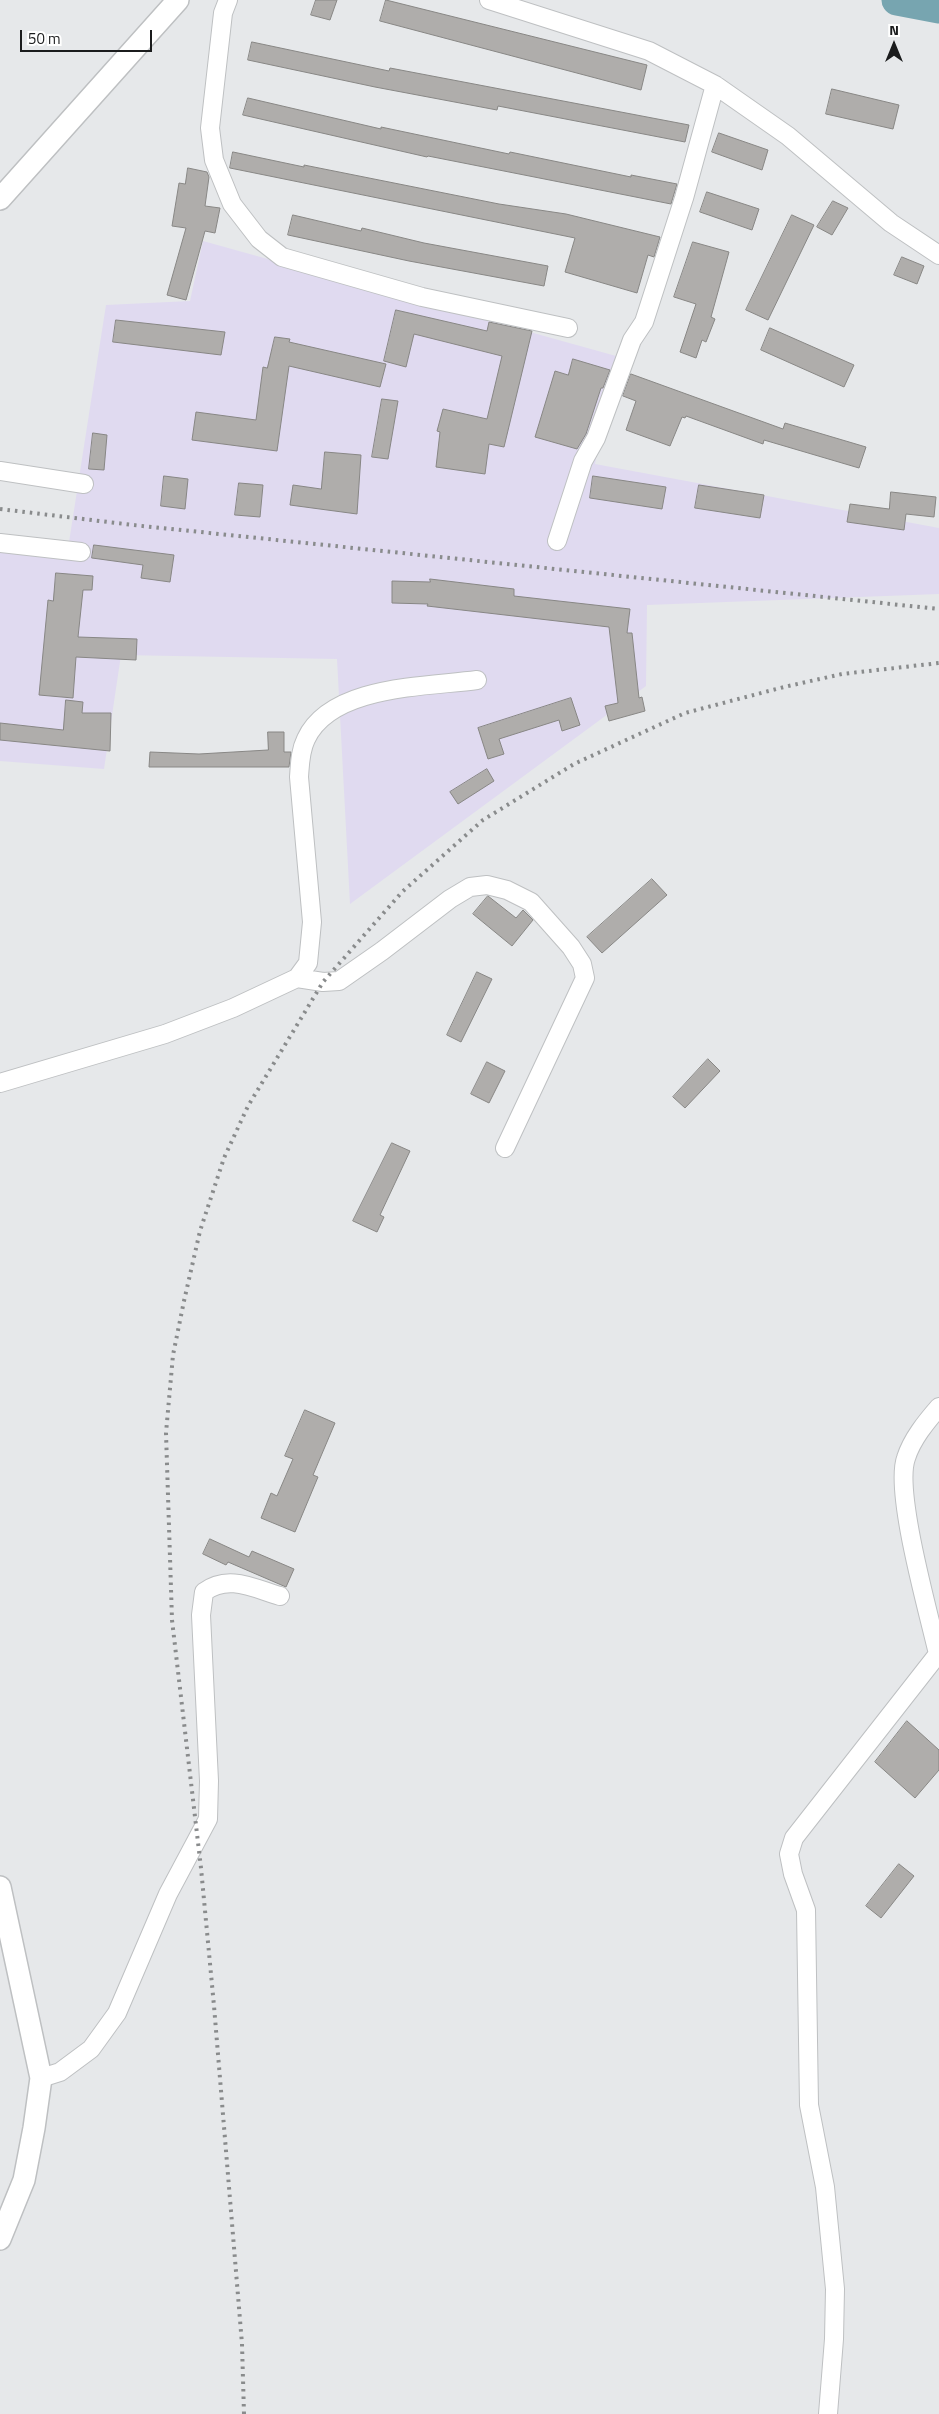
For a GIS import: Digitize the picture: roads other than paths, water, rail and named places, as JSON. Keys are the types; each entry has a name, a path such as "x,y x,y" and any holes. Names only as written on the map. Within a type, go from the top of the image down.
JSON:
{"street":[{"path":"0,200 178,0"},
{"path":"228,0 223,13 210,128 214,160 232,204 259,240 282,257 412,295 568,328"},
{"path":"489,0 648,51 715,85 788,136 891,223 939,255"},
{"path":"557,541 583,461 596,438 632,340 644,322 684,198 715,85"},
{"path":"0,471 84,484"},
{"path":"0,543 81,552"},
{"path":"0,1083 165,1034 233,1008 297,978 308,963 312,922 300,776 300,756 306,738 321,719 340,706 374,693 477,680"},
{"path":"297,978 323,982 339,981 450,899 470,887 487,884 507,890 531,902 571,947 582,964 585,978 505,1148"},
{"path":"828,2414 834,2339 835,2289 825,2187 809,2105 806,1910 793,1874 789,1854 794,1838 938,1655 908,1522 904,1485 905,1460 915,1438 939,1407"},
{"path":"41,2078 60,2072 91,2049 117,2013 168,1894 208,1820 209,1781 201,1615 204,1592 215,1584 232,1582 280,1596"},
{"path":"0,1887 41,2078 24,2180 0,2239"}],"waterway":[{"path":"897,0 939,8"}],"railway":[{"path":"0,509 133,525 939,609"},
{"path":"244,2414 242,2344 214,2006 201,1868 172,1620 166,1433 173,1355 184,1301 200,1231 224,1158 248,1106 323,982 402,892 483,820 574,764 685,713 842,674 939,663"}]}
